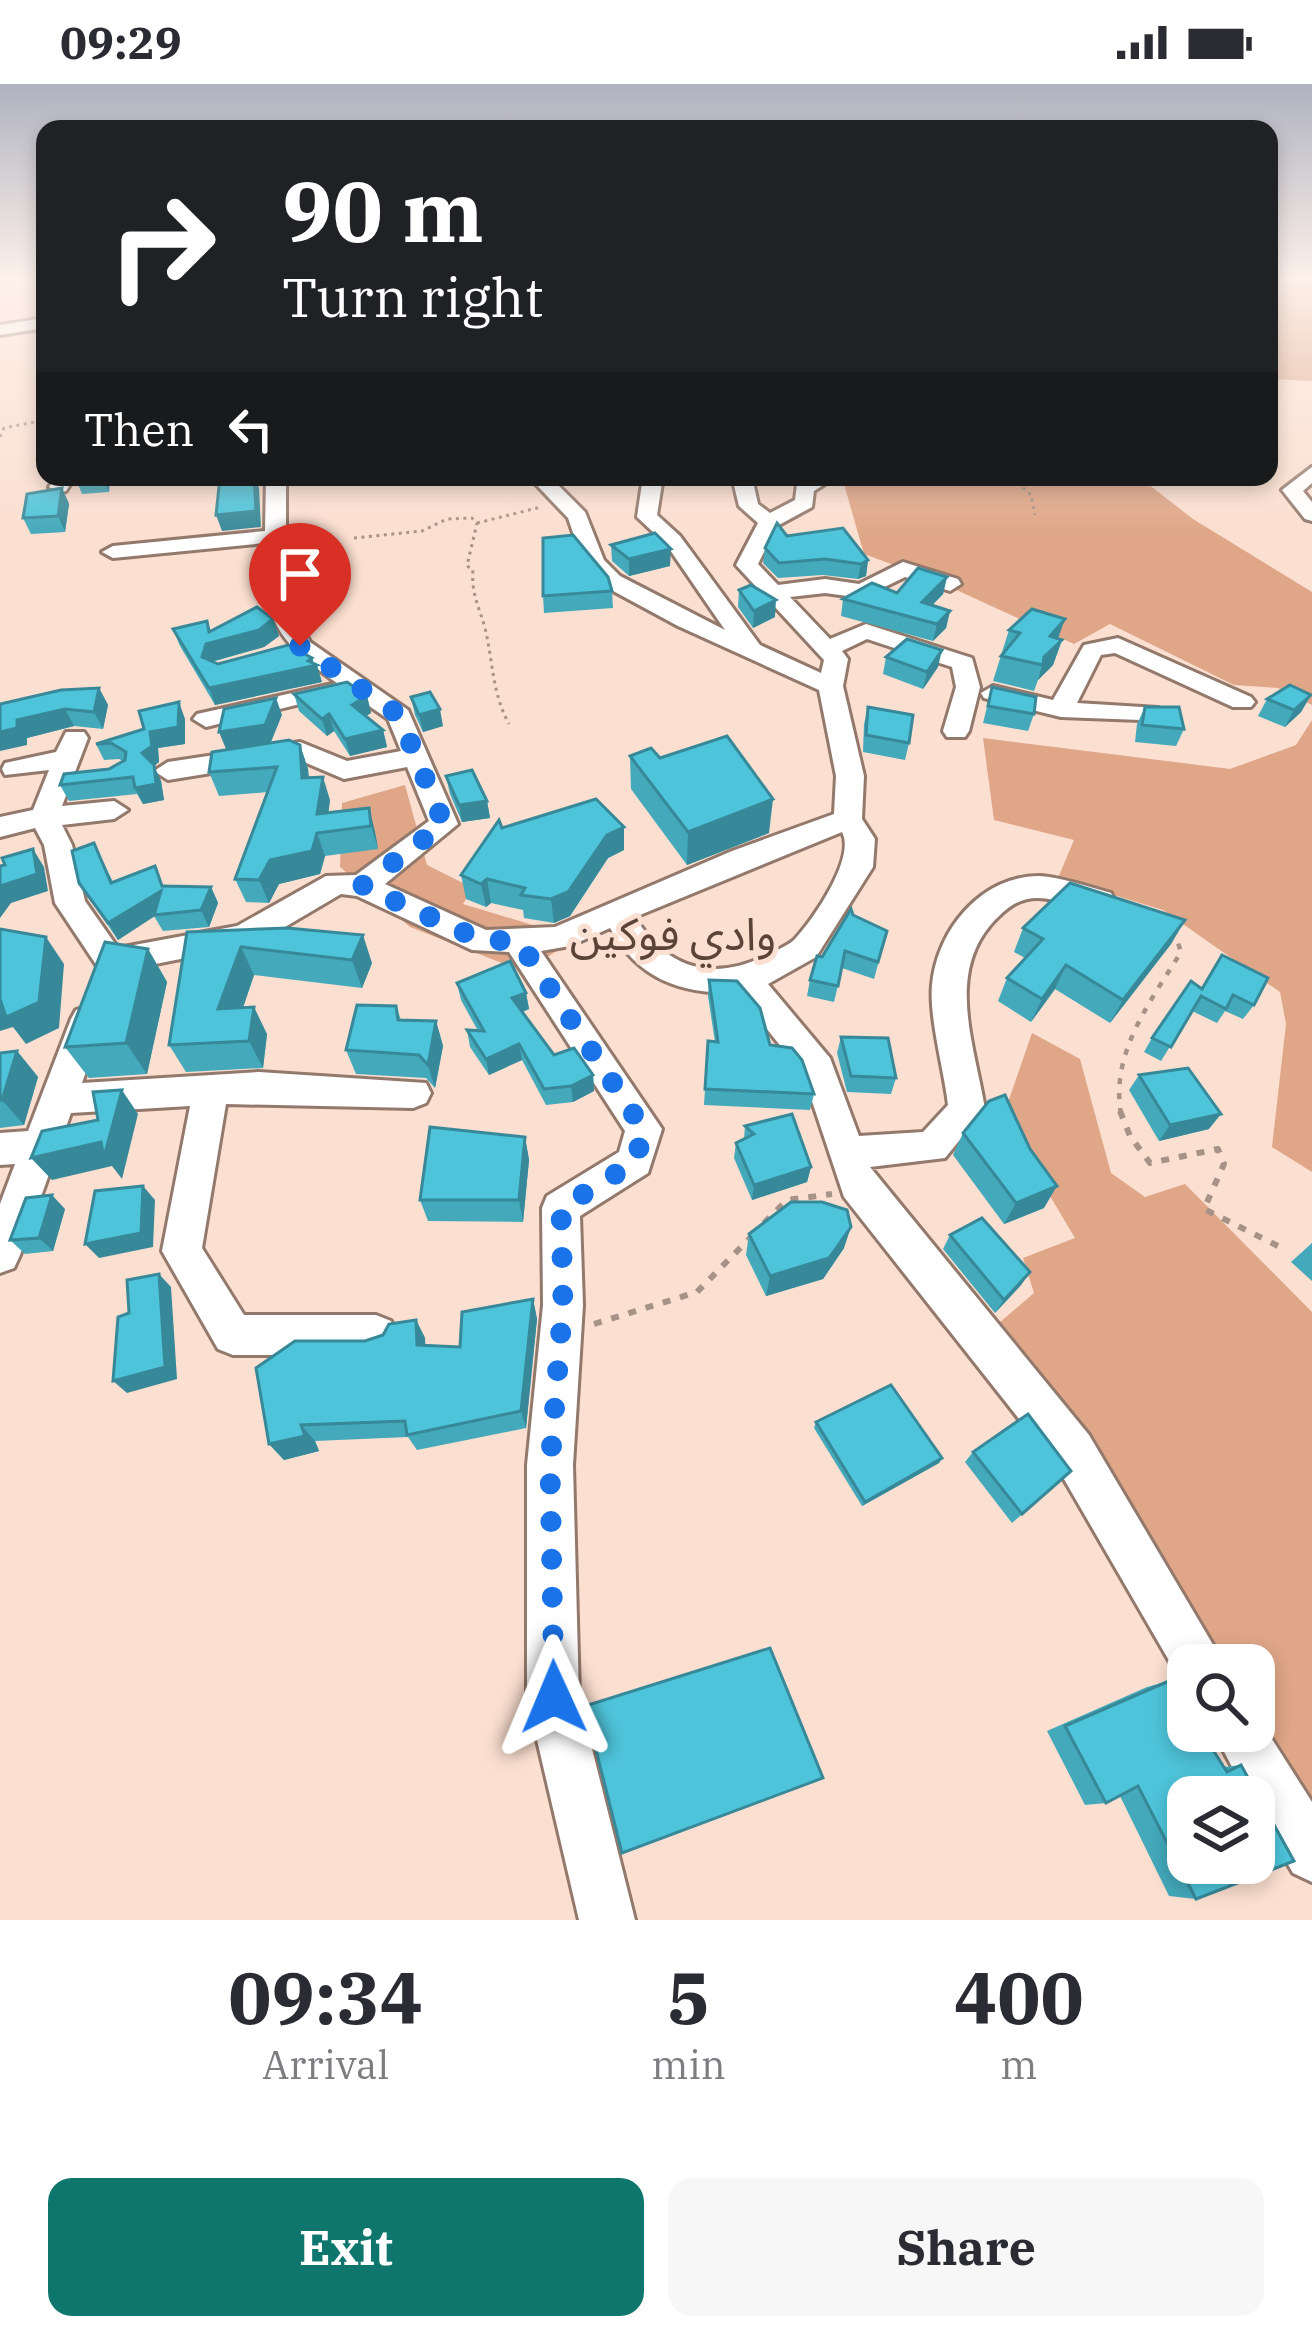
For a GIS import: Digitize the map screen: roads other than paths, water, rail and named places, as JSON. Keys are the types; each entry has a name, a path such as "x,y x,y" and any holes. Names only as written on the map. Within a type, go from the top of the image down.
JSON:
{"street":[{"path":"1312,472 1292,490 1312,515"},
{"path":"276,486 275,595 293,651 399,715 444,824 362,886"},
{"path":"548,486 578,516 594,562 612,580 831,686"},
{"path":"651,486 647,517 673,540 752,649"},
{"path":"744,486 749,506 769,522"},
{"path":"616,912 635,947 655,968 700,982 747,981 805,949 858,867 862,838 848,819 850,776 831,686 836,658 747,566 769,522 805,503 808,486"},
{"path":"113,551 277,536"},
{"path":"772,592 825,586 862,591 903,569 950,584"},
{"path":"826,649 866,632 963,663 968,687 956,731"},
{"path":"1061,709 1092,650 1118,644 1242,702"},
{"path":"206,719 357,686"},
{"path":"968,687 1061,709 1158,716"},
{"path":"168,772 300,750 344,770 416,757"},
{"path":"67,758 44,817 58,845 70,903 110,961"},
{"path":"15,769 67,758 98,774"},
{"path":"0,827 114,810"},
{"path":"110,961 245,936 337,883 362,886 483,941 559,938 848,819"},
{"path":"846,1153 932,1147 967,1109 948,986 963,932 1003,895 1039,887 1105,902 1160,927"},
{"path":"518,940 644,1130 635,1162 561,1208 561,1334 550,1465 554,1697 607,1920"},
{"path":"0,1255 110,961"},
{"path":"747,981 818,1068 862,1191 1073,1450 1188,1644"},
{"path":"58,1099 260,1087 412,1093"},
{"path":"212,1090 182,1251 233,1335 376,1335"},
{"path":"0,1150 40,1146"},
{"path":"1251,1752 1312,1854"}],"district":[{"name":"وادي فوكين","path":"673,933"}]}
